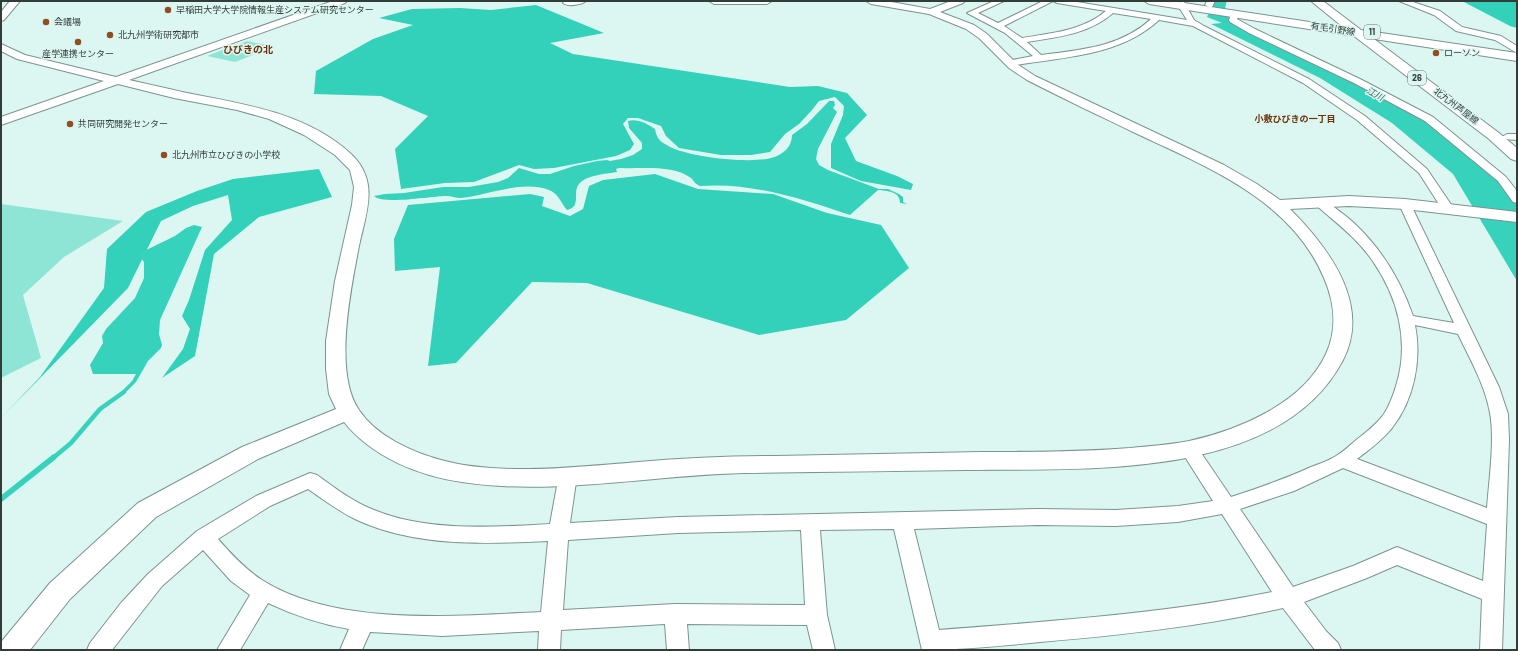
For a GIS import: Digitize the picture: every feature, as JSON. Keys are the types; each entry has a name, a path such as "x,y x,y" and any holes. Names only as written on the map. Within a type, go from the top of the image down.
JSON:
{"main road":[{"name":"有毛引野線","path":"1149,1 1184,5 1517,56"},
{"name":"有毛引野線","path":"1164,1 1184,5"},
{"name":"北九州芦屋線","path":"1316,1 1514,140"},
{"name":"北九州芦屋線","path":"1323,1 1494,136 1517,156"}],"street":[{"path":"1,18 15,1"},
{"path":"1,121 112,78 326,1"},
{"path":"1,114 342,1"},
{"path":"567,3 582,1"},
{"path":"714,1 767,1"},
{"path":"1,47 21,56 174,94 256,111 304,129 330,144 344,155 358,172 361,182 360,205 342,289 336,350 335,371 342,403 364,430 388,446 420,463 463,474 514,476 568,475 686,466 900,462 1071,461 1189,450 1233,436 1271,421 1305,396 1324,376 1337,353 1343,332 1343,311 1338,291 1333,275 1322,257 1304,234 1277,205 1233,176 1211,164 1031,78 1010,63 983,36 970,27 931,12 871,1"},
{"path":"931,12 960,1"},
{"path":"1000,1 971,13 999,25 1022,40 1039,58"},
{"path":"999,25 1049,1"},
{"path":"1057,1 1196,24"},
{"path":"1403,1 1437,13 1459,29 1498,38 1517,50"},
{"path":"1184,5 1191,21 1212,34 1306,82 1361,118 1422,171 1453,209"},
{"path":"1022,40 1056,35 1088,27 1105,17 1112,10"},
{"path":"1230,12 1233,20 1252,32 1357,81 1429,119 1502,179 1517,199"},
{"path":"1010,63 1098,48 1125,41 1142,32 1157,18"},
{"path":"1277,205 1349,201 1405,204 1517,217"},
{"path":"98,650 128,610 155,580 204,537 263,501 310,480 344,504 368,516 415,529 458,534 502,535 678,525 902,521 1022,517 1116,518 1178,514 1227,506 1287,486 1343,461 1366,443 1387,422 1402,395 1409,369 1411,345 1402,301 1373,253 1350,227 1320,202"},
{"path":"1405,204 1491,387 1499,414 1500,440 1491,650"},
{"path":"1406,319 1464,330"},
{"path":"12,650 60,591 148,510 250,453 348,412"},
{"path":"1189,450 1288,598 1318,638 1330,650"},
{"path":"1343,461 1497,520"},
{"path":"549,650 559,532 568,475"},
{"path":"902,521 932,646 1177,619 1252,607 1288,598 1360,572 1397,556 1493,594"},
{"path":"810,522 816,615 824,650"},
{"path":"204,537 230,568 263,592 312,612 363,622 424,626 674,614 816,615"},
{"path":"228,650 263,592"},
{"path":"674,614 678,650"},
{"path":"351,650 363,622"}],"shaded area":[{"path":"1462,1 1517,1 1517,28 1510,26"},
{"path":"536,5 604,33 550,43 573,54 790,87 818,86 847,93 867,115 845,138 856,161 897,176 913,184 911,190 861,181 831,168 831,144 843,115 844,106 835,97 819,101 799,124 785,134 770,152 751,155 721,155 679,148 666,136 661,126 638,118 628,118 623,124 634,144 630,150 616,156 554,168 534,169 519,165 474,182 445,183 401,189 395,149 428,116 381,96 314,94 316,71 373,39 413,25 379,18 412,9 460,8 491,10"},
{"path":"247,41 275,47 256,54 229,48"},
{"path":"225,49 253,55 235,62 207,56"},
{"path":"319,169 332,197 259,217 214,254 195,356 162,378 183,349 190,329 182,316 189,300 205,250 232,220 228,195 193,206 161,221 128,288 1,418 40,377 104,288 107,249 146,212 197,191 233,179"},
{"path":"655,174 698,189 773,194 827,213 881,225 909,268 846,320 759,335 587,283 532,282 456,363 428,366 440,267 395,271 394,239 408,205 530,194 544,197 542,206 570,216 583,209 589,186 603,180"},
{"path":"1,204 123,221 64,257 23,295 41,358 1,378"}],"water":[{"path":"1214,1 1227,1 1226,10 1229,18 1242,29 1359,83 1421,117 1448,139 1509,198 1517,208 1517,281 1453,174 1392,123 1320,78 1211,24 1222,23 1207,17"},
{"path":"829,101 834,101 835,105 833,108 837,112 818,149 816,159 819,165 828,170 879,189 888,189 903,197 903,202 907,204 900,203 898,196 892,192 878,190 850,215 813,203 757,189 719,185 700,186 684,174 656,168 619,168 616,169 617,172 596,175 586,179 577,187 576,203 572,208 567,210 555,194 549,190 538,187 516,187 461,198 446,196 387,200 379,199 374,196 443,187 469,187 498,182 508,178 519,168 539,174 550,174 574,166 597,161 621,159 633,155 642,149 642,143 629,128 628,121 631,120 649,125 655,129 658,138 663,143 686,153 733,160 761,160 771,158 783,153 789,147 792,135 807,124"},
{"path":"194,225 202,227 160,320 159,334 162,345 161,348 148,361 136,382 123,395 118,395 132,381 136,374 93,374 90,365 103,343 102,336 106,329 135,298 144,278 144,262 139,255 140,253"}],"waterway":[{"name":"江川","path":"1447,140 1491,178 1517,216"},
{"path":"53,458 71,443 100,409 124,392"},
{"path":"1,499 54,457"}],"place":[{"name":"早稲田大学大学院情報生産システム研究センター","path":"168,10"},
{"name":"会議場","path":"46,22"},
{"name":"北九州学術研究都市","path":"110,35"},
{"name":"産学連携センター","path":"78,42"},
{"name":"ローソン","path":"1436,53"},
{"name":"共同研究開発センター","path":"70,124"},
{"name":"北九州市立ひびきの小学校","path":"164,155"}],"district":[{"name":"ひびきの北","path":"248,49"},
{"name":"小敷ひびきの一丁目","path":"1295,119"}]}
